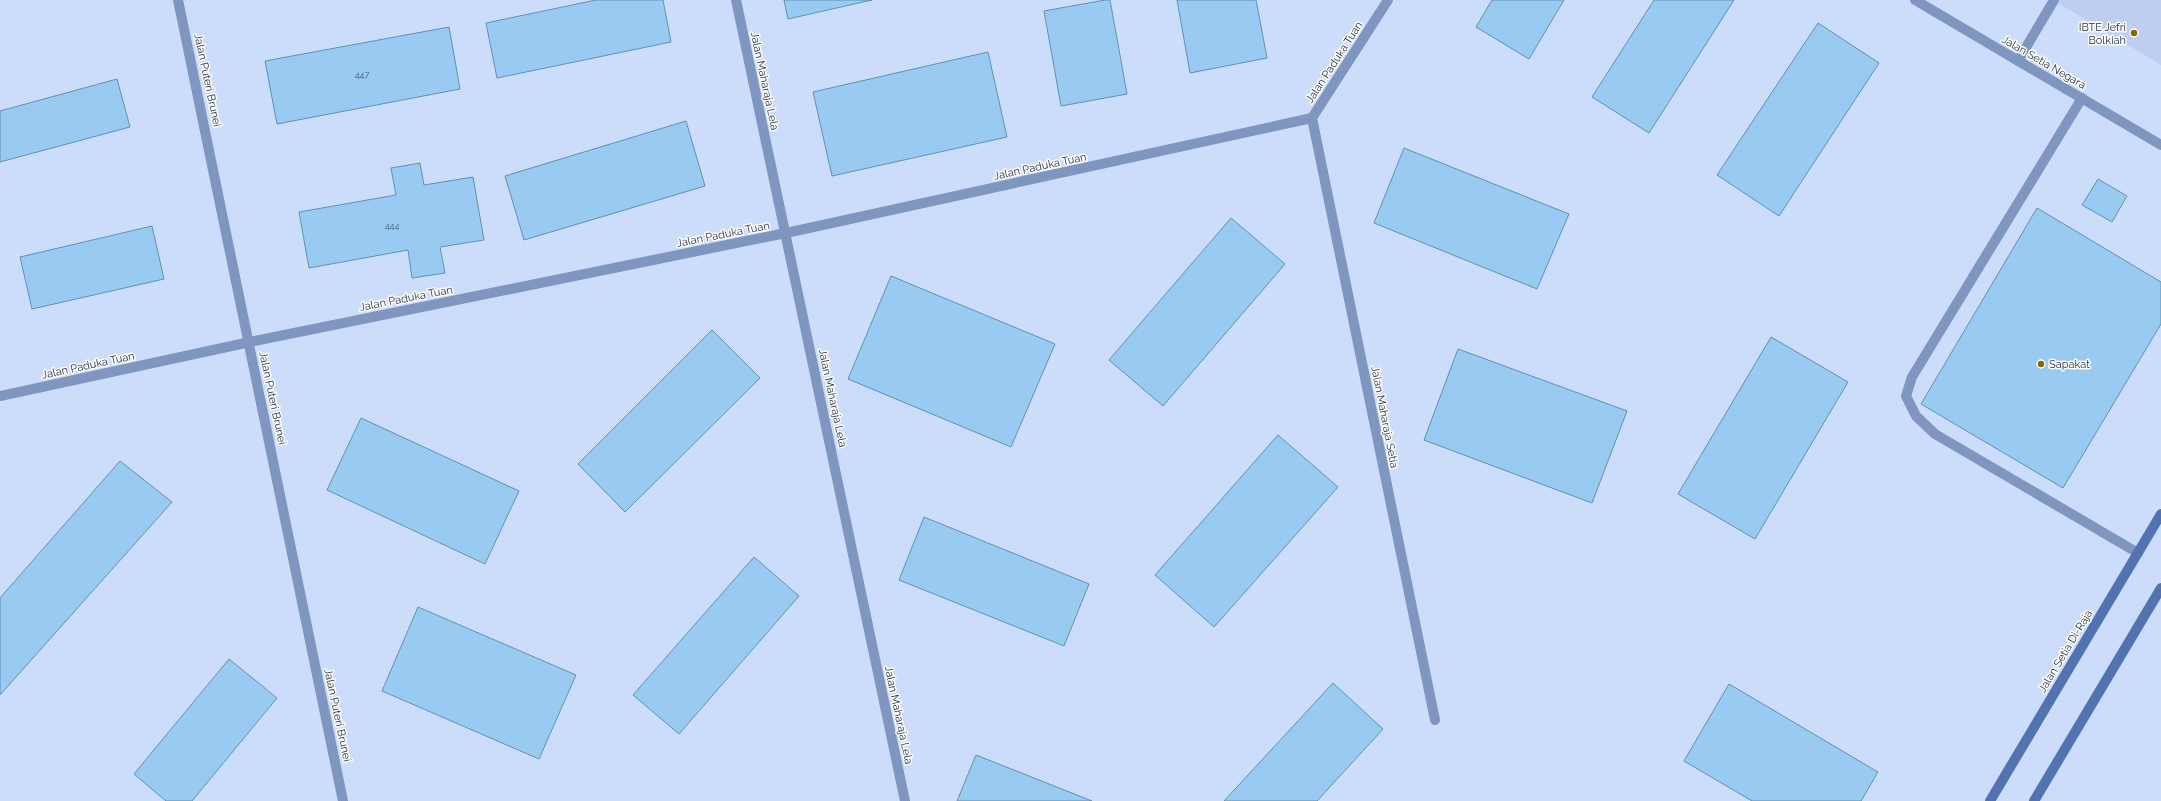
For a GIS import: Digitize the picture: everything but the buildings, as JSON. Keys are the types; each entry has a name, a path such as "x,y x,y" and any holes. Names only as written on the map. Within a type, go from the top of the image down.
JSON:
{"main road":[{"name":"Jalan Setia Di-Raja","path":"1990,801 2161,514"},
{"path":"2034,801 2161,588"}],"street":[{"name":"Jalan Puteri Brunei","path":"178,0 250,342 343,801"},
{"name":"Jalan Maharaja Lela","path":"736,0 905,801"},
{"name":"Jalan Paduka Tuan","path":"0,396 250,342 786,233 1312,118 1388,0"},
{"name":"Jalan Setia Negara","path":"1915,0 2161,145"},
{"path":"2018,61 2054,0"},
{"path":"2082,98 1912,377 1906,396 1916,416 1935,434 2138,553"},
{"name":"Jalan Maharaja Setia","path":"1312,118 1435,720"}],"shaded area":[{"name":"IBTE Jefri Bolkiah","path":"2053,0 2161,0 2161,65"}],"place":[{"name":"IBTE Jefri Bolkiah","path":"2134,33"},
{"name":"Sapakat","path":"2041,364"}]}
